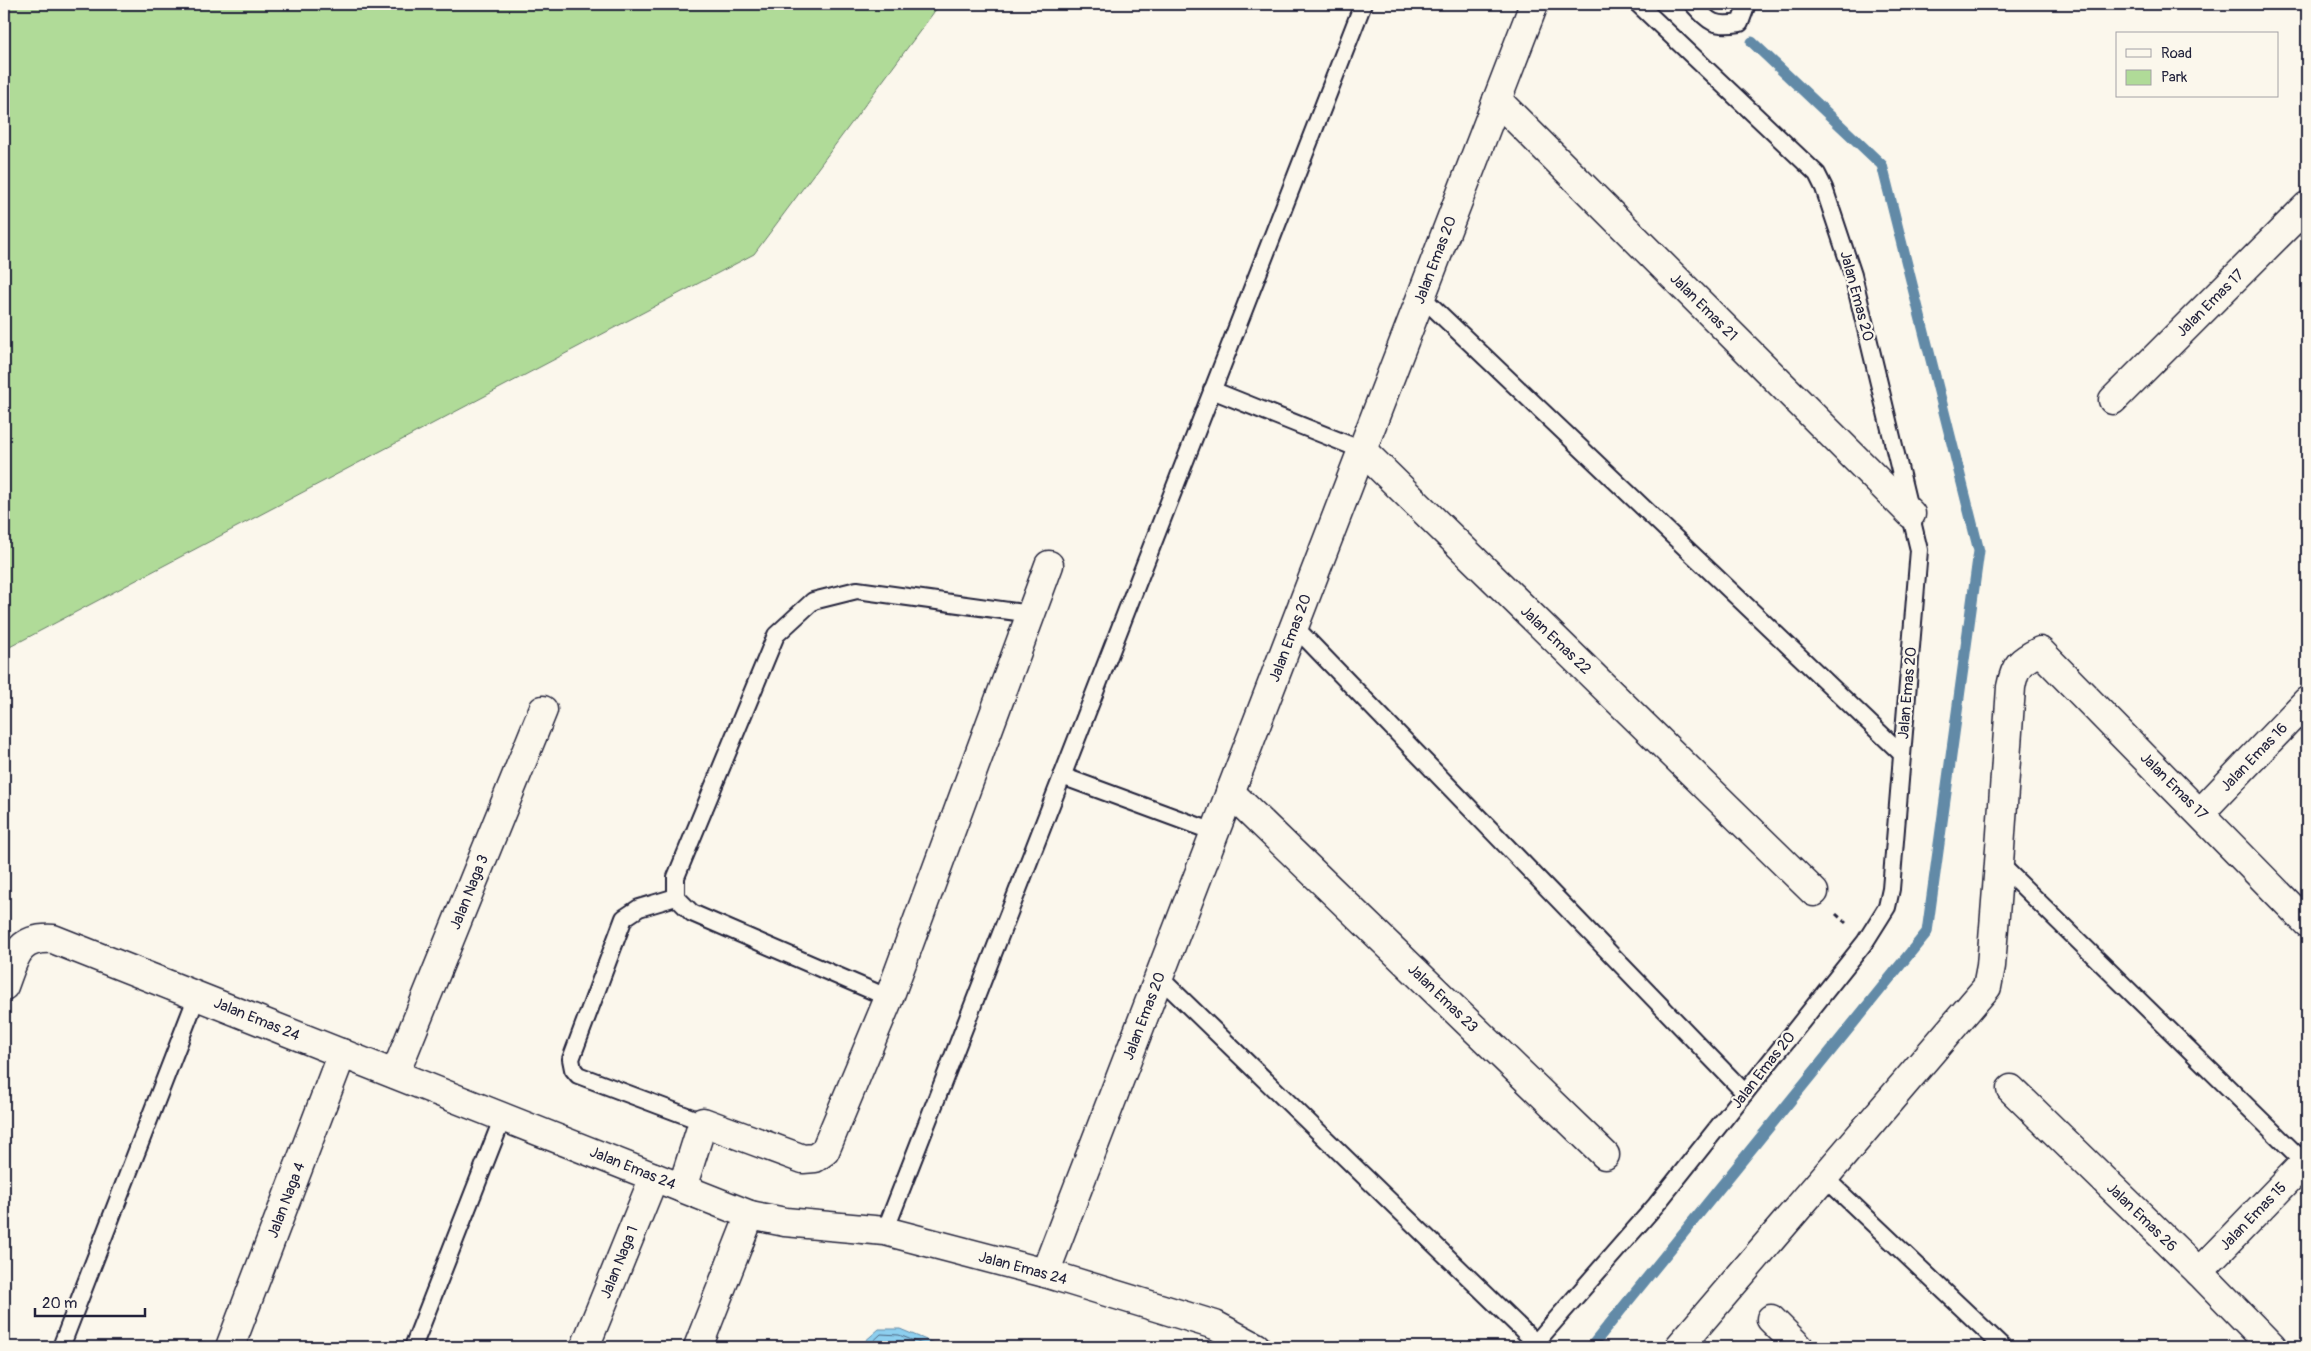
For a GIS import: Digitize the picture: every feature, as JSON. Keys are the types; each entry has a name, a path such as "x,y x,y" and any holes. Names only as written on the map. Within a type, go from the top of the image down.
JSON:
{"street":[{"name":"Jalan Emas 20","path":"1045,1272 1534,4"},
{"name":"Jalan Emas 21","path":"1497,100 1911,514"},
{"name":"Jalan Emas 17","path":"2113,400 2307,206"},
{"name":"Jalan Emas 22","path":"1362,450 1814,892"},
{"path":"682,1188 703,1122 803,1159 815,1158 825,1151 889,998 1049,564"},
{"name":"Jalan Emas 17","path":"1999,863 2011,687 2014,670 2024,659 2040,651 2307,923"},
{"name":"Jalan Emas 16","path":"2200,813 2307,702"},
{"name":"Jalan Naga 3","path":"395,1074 543,710"},
{"name":"Jalan Emas 23","path":"1230,792 1605,1155"},
{"path":"1679,1347 1987,987 1991,966 1999,863"},
{"name":"Jalan Emas 24","path":"4,986 16,955 26,943 38,938 53,939 750,1215 785,1222 885,1230 1045,1272 1215,1324 1256,1347"},
{"name":"Jalan Naga 4","path":"230,1347 342,1053"},
{"name":"Jalan Emas 26","path":"2011,1089 2199,1272 2272,1347"},
{"name":"Jalan Emas 15","path":"2199,1272 2306,1161"},
{"name":"Jalan Naga 1","path":"585,1347 654,1177"},
{"path":"698,1347 750,1215"},
{"path":"1771,1319 1799,1347"}],"lane":[{"path":"885,1230 1363,4"},
{"name":"Jalan Emas 20","path":"1534,1345 1656,1205 1865,942 1887,907 1891,889 1919,550 1853,275 1824,188 1817,174 1638,4"},
{"path":"1693,4 1705,17 1720,26 1740,23 1747,4"},
{"path":"1421,296 1902,754"},
{"name":"Jalan Emas 22","path":"1212,390 1362,450"},
{"path":"889,998 692,913 676,897 676,877 776,634 813,601 857,590 1031,614"},
{"path":"1294,626 1745,1093"},
{"path":"1062,776 1214,832"},
{"path":"1999,863 2306,1161"},
{"path":"676,897 639,908 624,918 571,1060 573,1069 578,1075 703,1122"},
{"path":"1159,977 1534,1345"},
{"path":"61,1347 197,996"},
{"path":"413,1347 503,1116"},
{"path":"1824,1177 2003,1347"}],"path":[{"path":"1814,892 1865,942"}],"green space":[{"path":"4,4 940,4 754,254 4,650"}],"water":[{"path":"879,1329 900,1329 943,1347 862,1347 864,1342"}],"waterway":[{"path":"1591,1347 1927,932 1979,551 1882,165 1752,42"}]}
